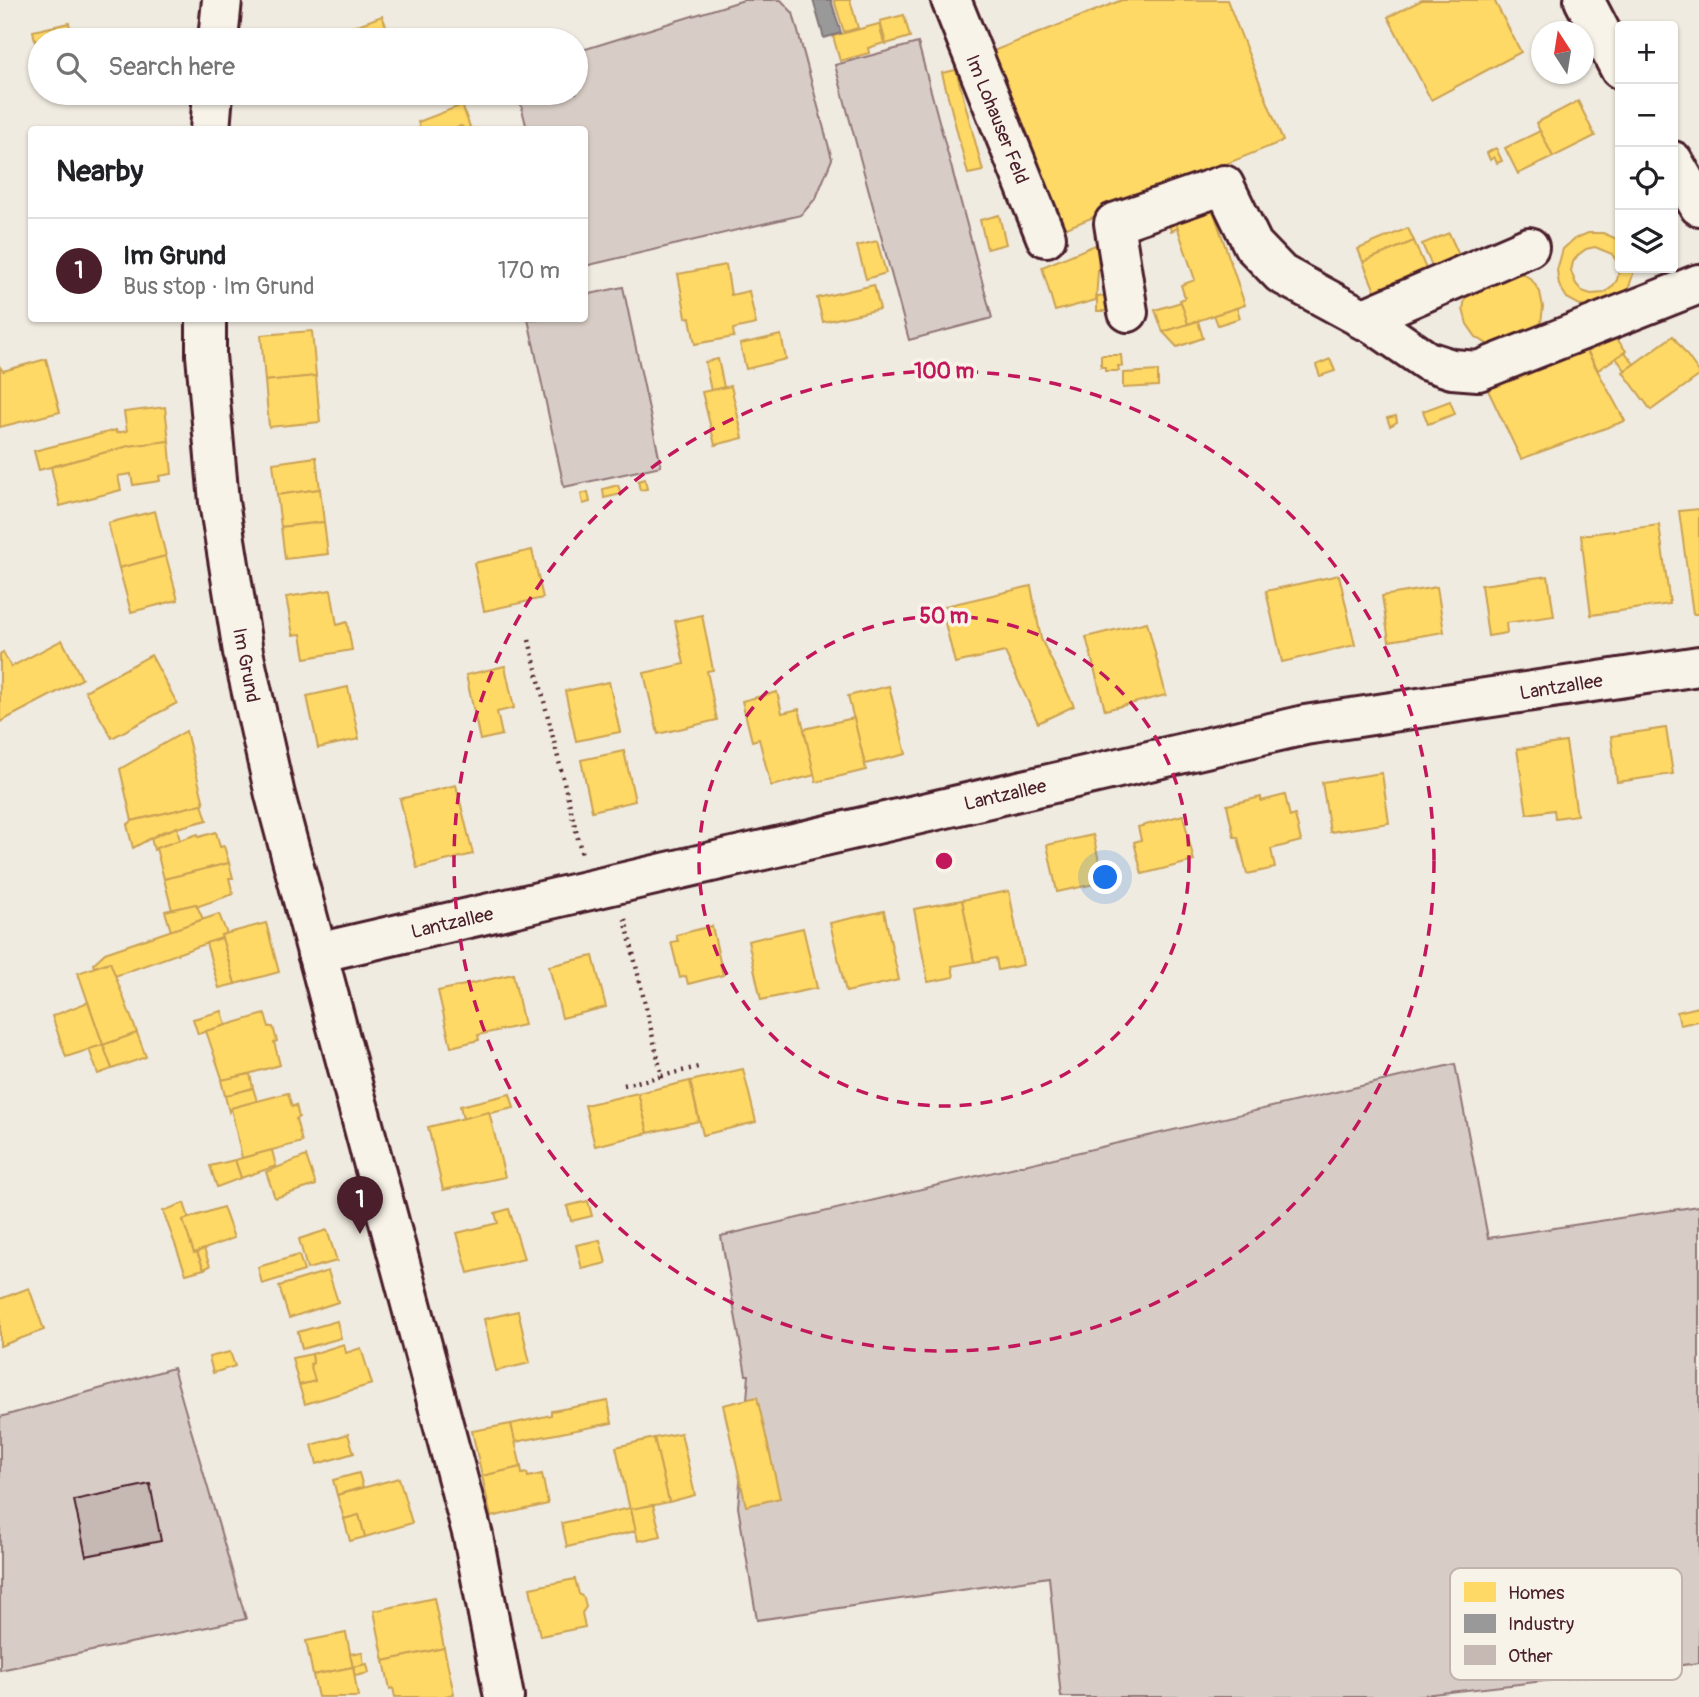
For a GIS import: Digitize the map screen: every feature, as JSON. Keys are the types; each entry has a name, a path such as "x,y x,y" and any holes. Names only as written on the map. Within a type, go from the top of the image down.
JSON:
{"street":[{"path":"219,28 222,0"},
{"name":"Im Lohauser Feld","path":"951,0 1046,237"},
{"path":"1584,0 1615,59"},
{"path":"210,126 213,105"},
{"path":"1678,170 1699,206"},
{"path":"1128,312 1114,223 1224,185 1253,245 1280,274 1375,325 1427,361 1452,369 1478,371 1699,284"},
{"path":"1362,318 1529,247"},
{"name":"Im Grund","path":"206,322 206,355 219,502 243,652 275,795 473,1536 504,1697"},
{"name":"Lantzallee","path":"317,953 1305,725 1699,666"}],"path":[{"path":"529,640 662,1076"},
{"path":"624,1085 698,1067"}],"shaded area":[{"path":"744,0 781,0 793,13 832,159 816,198 801,215 588,265 588,126 526,126 521,105 588,105 588,48"},
{"path":"918,43 992,318 909,340 835,65"},
{"path":"623,287 661,466 564,487 529,322 588,322 588,294"},
{"path":"1455,1064 1488,1238 1699,1206 1699,1663 1682,1665 1682,1568 1450,1568 1450,1680 1552,1680 1406,1697 1061,1697 1049,1577 757,1620 738,1507 749,1375 746,1375 721,1236"},
{"path":"173,1368 246,1619 0,1670 0,1417"}],"building: Homes":[{"path":"834,0 850,0 858,28 844,32"},
{"path":"1122,0 1227,0 1283,141 1064,229 993,51"},
{"path":"1422,0 1494,0 1521,52 1431,100 1388,17"},
{"path":"904,15 910,37 886,44 880,21"},
{"path":"382,16 387,28 350,28"},
{"path":"69,23 70,28 46,28"},
{"path":"879,24 884,43 868,48 869,53 840,61 833,36"},
{"path":"956,70 983,171 968,174 942,73"},
{"path":"1578,101 1595,136 1553,157 1536,123"},
{"path":"462,105 470,126 420,126 418,122"},
{"path":"1540,131 1553,157 1518,174 1505,148"},
{"path":"1496,148 1502,161 1497,163 1494,157 1490,160 1487,153"},
{"path":"1212,207 1245,305 1188,324 1180,300 1185,298 1181,285 1195,280 1175,220"},
{"path":"999,215 1006,244 987,249 980,220"},
{"path":"1175,220 1178,228 1171,231 1168,222"},
{"path":"1408,228 1414,241 1363,262 1358,249"},
{"path":"1449,233 1462,262 1435,273 1422,244"},
{"path":"1588,233 1603,233 1615,238 1615,259 1612,254 1595,247 1586,249 1573,262 1571,271 1582,291 1591,294 1604,293 1612,287 1619,273 1633,273 1627,293 1587,309 1567,298 1559,285 1557,270 1563,249 1574,239"},
{"path":"877,241 886,273 866,279 857,246"},
{"path":"1414,241 1429,276 1399,288 1397,282 1375,291 1363,262"},
{"path":"1100,243 1096,300 1055,311 1042,267"},
{"path":"726,265 731,295 749,291 756,324 733,329 734,337 695,344 690,318 686,317 678,274"},
{"path":"1518,271 1531,279 1540,292 1543,307 1541,323 1537,330 1496,347 1489,345 1476,337 1467,324 1463,309 1466,294"},
{"path":"874,285 880,309 823,322 817,298"},
{"path":"1097,296 1110,296 1110,311 1097,311"},
{"path":"1181,302 1188,324 1163,332 1155,310"},
{"path":"1237,308 1240,318 1218,325 1214,315"},
{"path":"1198,321 1203,338 1177,347 1163,332"},
{"path":"312,331 316,376 265,381 261,335"},
{"path":"781,335 786,359 746,369 740,344"},
{"path":"1614,335 1626,351 1598,370 1588,352"},
{"path":"1673,336 1699,372 1699,376 1651,410 1623,372"},
{"path":"1584,346 1625,421 1521,459 1485,384"},
{"path":"1625,352 1634,364 1625,370 1616,358"},
{"path":"1101,355 1121,355 1122,366 1118,366 1119,371 1105,371 1105,367 1101,367"},
{"path":"46,359 60,412 0,427 0,367 3,371"},
{"path":"718,359 724,387 711,391 705,362"},
{"path":"1330,359 1335,371 1320,376 1316,365"},
{"path":"1158,371 1158,386 1123,388 1123,373"},
{"path":"316,376 320,422 269,427 265,381"},
{"path":"731,386 743,438 715,445 702,392"},
{"path":"1450,401 1455,414 1428,424 1423,411"},
{"path":"165,407 169,441 129,446 39,470 34,451 116,430 116,433 127,431 124,412"},
{"path":"1396,416 1397,422 1390,426 1387,418"},
{"path":"169,441 172,474 159,476 160,481 133,485 131,474 118,476 121,490 60,506 51,467 129,446"},
{"path":"316,457 320,489 277,495 273,463"},
{"path":"645,479 647,489 640,490 638,481"},
{"path":"618,485 621,494 604,498 603,489"},
{"path":"320,489 324,522 281,527 277,495"},
{"path":"588,492 590,502 583,504 581,494"},
{"path":"1699,509 1699,614 1693,614 1679,511"},
{"path":"155,511 166,556 119,568 108,523"},
{"path":"324,522 328,554 285,559 281,527"},
{"path":"1659,525 1670,604 1591,615 1581,535"},
{"path":"532,550 543,598 484,611 474,563"},
{"path":"166,556 178,600 131,612 119,568"},
{"path":"1339,575 1355,645 1282,662 1266,591"},
{"path":"1548,576 1554,616 1506,623 1507,633 1488,636 1481,585"},
{"path":"1031,586 1041,639 1074,706 1038,723 1005,652 955,663 941,607"},
{"path":"1437,587 1444,632 1389,641 1382,596"},
{"path":"331,590 337,625 347,622 352,650 305,658 301,634 293,635 286,597"},
{"path":"702,615 713,670 707,671 717,720 658,734 644,673 684,664 675,621"},
{"path":"1147,622 1166,695 1105,710 1086,637"},
{"path":"62,640 82,679 0,722 0,654 3,652 11,667"},
{"path":"151,655 177,703 112,738 85,691"},
{"path":"505,666 514,708 497,712 502,735 480,740 466,675"},
{"path":"609,682 620,732 576,741 565,691"},
{"path":"889,686 906,754 865,764 848,696"},
{"path":"348,687 359,739 318,748 307,696"},
{"path":"777,692 782,713 799,709 815,775 771,786 759,739 752,741 742,701"},
{"path":"854,718 866,770 816,782 804,729"},
{"path":"1666,728 1673,774 1617,782 1611,736"},
{"path":"186,731 204,804 132,821 120,769"},
{"path":"1566,742 1577,815 1555,818 1554,810 1527,814 1517,749"},
{"path":"624,751 635,801 592,811 581,760"},
{"path":"1382,773 1389,823 1330,832 1322,782"},
{"path":"456,785 473,854 417,868 400,799"},
{"path":"1285,795 1290,817 1295,815 1301,841 1271,849 1275,868 1247,874 1238,837 1234,837 1227,805 1261,797 1261,801"},
{"path":"202,804 207,820 162,832 133,848 127,825 132,821"},
{"path":"1183,815 1194,861 1142,874 1134,842 1141,840 1138,827"},
{"path":"177,827 180,841 154,850 151,838"},
{"path":"216,832 220,847 224,846 229,863 164,879 156,848 198,834 199,837"},
{"path":"1093,835 1104,882 1057,892 1047,845"},
{"path":"229,863 233,894 199,906 196,904 172,910 164,879"},
{"path":"1009,891 1023,965 998,970 996,958 974,962 962,900"},
{"path":"962,900 974,962 952,966 954,977 928,982 914,909"},
{"path":"196,904 203,919 171,931 165,911"},
{"path":"884,911 899,980 846,992 830,923"},
{"path":"219,914 227,934 221,935 222,938 115,976 110,962 94,967 93,964 105,953"},
{"path":"266,923 279,972 235,984 221,935"},
{"path":"712,926 723,975 688,984 686,976 680,978 671,942 678,941 676,935"},
{"path":"803,928 817,988 761,1000 748,941"},
{"path":"222,938 235,984 219,988 206,943"},
{"path":"593,956 606,1007 562,1018 549,966"},
{"path":"110,962 137,1033 103,1045 78,973"},
{"path":"513,974 524,1025 478,1035 479,1040 451,1047 438,991"},
{"path":"88,1002 103,1045 66,1057 52,1016"},
{"path":"1699,1007 1699,1021 1680,1025 1677,1012"},
{"path":"222,1011 226,1025 198,1034 193,1019"},
{"path":"265,1014 269,1027 273,1027 280,1065 223,1081 206,1031"},
{"path":"137,1033 146,1057 112,1069 103,1045"},
{"path":"103,1045 112,1069 98,1074 89,1049"},
{"path":"743,1069 756,1122 703,1135 690,1081"},
{"path":"250,1074 253,1088 225,1096 221,1080"},
{"path":"690,1081 699,1121 648,1133 638,1093"},
{"path":"253,1088 257,1101 231,1108 229,1112 225,1096"},
{"path":"288,1093 292,1107 296,1105 299,1117 296,1119 302,1142 242,1158 231,1108"},
{"path":"638,1093 648,1133 595,1146 585,1105"},
{"path":"510,1094 514,1108 463,1119 460,1106"},
{"path":"489,1112 505,1177 443,1190 428,1127"},
{"path":"272,1150 276,1166 241,1178 235,1160"},
{"path":"306,1156 316,1185 275,1198 266,1172"},
{"path":"235,1160 241,1178 217,1187 210,1166"},
{"path":"588,1201 592,1216 571,1221 567,1206"},
{"path":"184,1203 189,1218 183,1220 194,1253 197,1252 204,1269 186,1274 163,1211"},
{"path":"223,1207 234,1238 194,1253 183,1220"},
{"path":"509,1209 524,1259 468,1273 457,1233 498,1223 495,1213"},
{"path":"327,1230 337,1261 307,1269 299,1239"},
{"path":"600,1240 606,1263 582,1269 576,1245"},
{"path":"204,1249 210,1266 204,1269 197,1252"},
{"path":"299,1255 304,1271 262,1284 258,1267"},
{"path":"328,1271 338,1302 289,1318 279,1286"},
{"path":"29,1288 44,1330 0,1346 0,1299"},
{"path":"518,1311 530,1363 496,1371 484,1319"},
{"path":"337,1321 341,1338 302,1349 298,1332"},
{"path":"344,1344 346,1353 361,1348 372,1384 305,1404 299,1385 315,1381 310,1364 313,1363 312,1354"},
{"path":"230,1352 235,1366 213,1373 209,1357"},
{"path":"312,1354 313,1363 310,1364 315,1381 299,1385 292,1358"},
{"path":"757,1397 780,1498 746,1506 723,1405"},
{"path":"608,1401 612,1423 515,1442 511,1424 551,1415 551,1411"},
{"path":"511,1424 521,1467 482,1476 472,1431"},
{"path":"681,1433 695,1495 669,1502 654,1438"},
{"path":"348,1434 354,1453 317,1464 312,1445"},
{"path":"654,1438 669,1502 630,1510 616,1447"},
{"path":"521,1467 522,1474 527,1473 528,1477 542,1474 548,1504 491,1517 482,1476"},
{"path":"359,1473 363,1487 337,1495 333,1480"},
{"path":"399,1478 412,1523 365,1537 359,1515 344,1519 337,1495"},
{"path":"653,1505 661,1536 638,1541 631,1509"},
{"path":"630,1508 636,1531 567,1547 562,1523"},
{"path":"359,1515 365,1537 350,1541 344,1519"},
{"path":"575,1579 586,1607 582,1613 585,1627 540,1636 530,1588"},
{"path":"434,1598 444,1648 384,1661 374,1611"},
{"path":"346,1633 353,1667 313,1675 306,1641"},
{"path":"444,1648 454,1694 441,1697 395,1697 393,1688 390,1689 384,1661"},
{"path":"362,1652 364,1665 353,1667 350,1654"},
{"path":"367,1664 369,1673 355,1676 353,1667"},
{"path":"353,1667 358,1697 318,1697 313,1675"}],"building: Industry":[{"path":"813,0 831,0 841,33 824,38"}],"building: Other":[{"path":"150,1484 161,1541 86,1556 74,1500"}],"place":[{"name":"Im Grund","path":"360,1234"}]}
